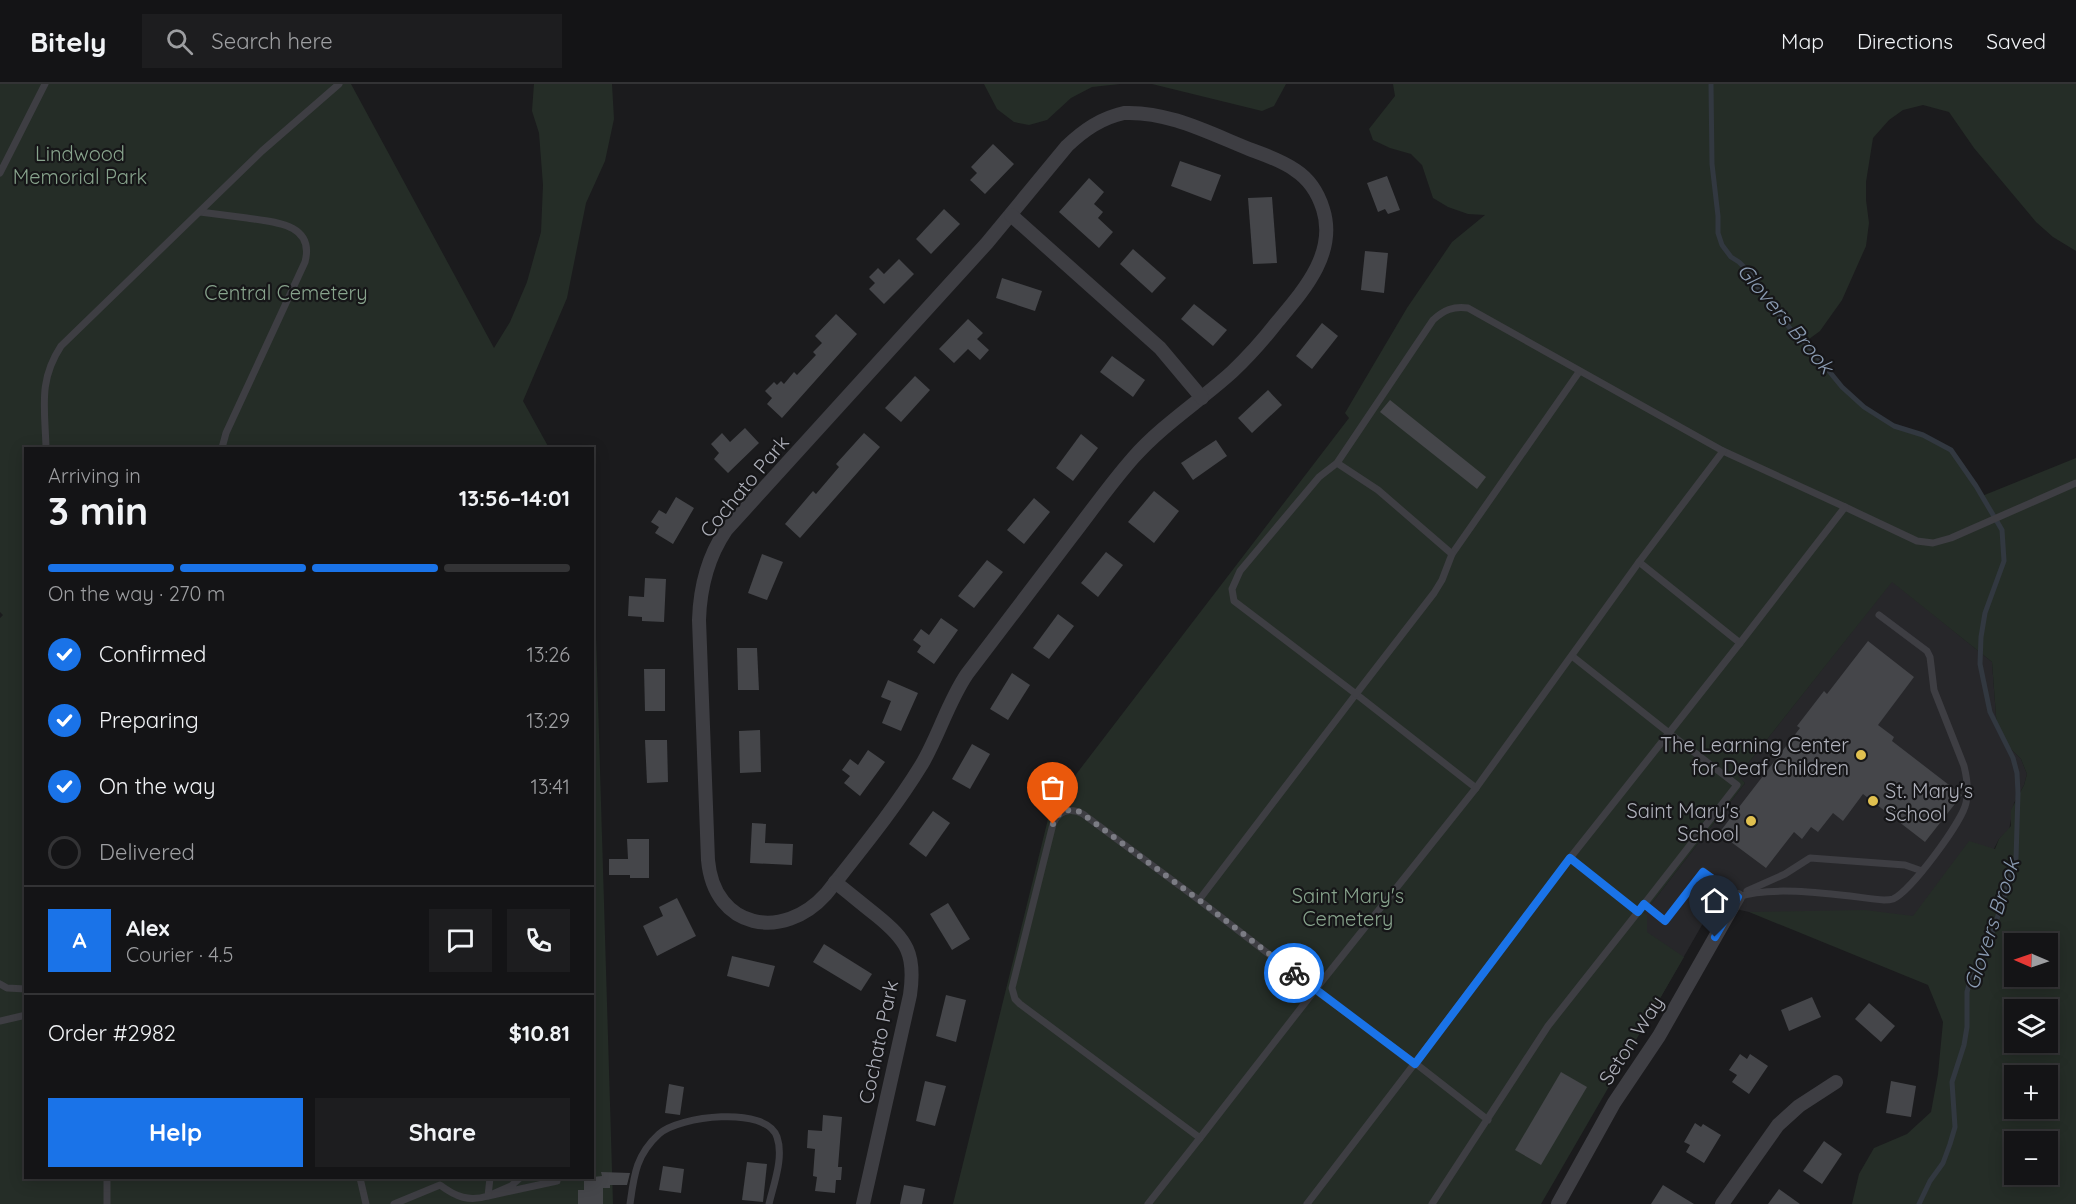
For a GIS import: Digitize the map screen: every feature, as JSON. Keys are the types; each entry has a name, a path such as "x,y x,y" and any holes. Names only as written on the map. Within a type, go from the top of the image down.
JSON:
{"street":[{"name":"Cochato Park","path":"1135,113 1162,117 1190,125 1296,170 1312,185 1322,204 1326,216 1327,238 1324,251 1312,277 1258,345 1233,371 1157,434 1123,470 967,674 954,694 922,764 836,882 812,908 794,918 773,923 753,922 737,915 715,891 709,871 699,636 704,575 713,551 726,530 1011,215 1067,147 1088,129 1113,116 1135,113"},
{"path":"1011,215 1160,348 1202,398"},
{"name":"Cochato Park","path":"836,882 898,933 904,941 911,962 910,996 863,1204"},
{"name":"Seton Way","path":"1558,1204 1618,1097 1659,1036 1738,897"},
{"path":"1722,1204 1778,1125 1805,1102 1836,1082"}],"lane":[{"path":"0,173 45,84"},
{"path":"46,447 44,395 46,375 58,351 262,151 339,84"},
{"path":"200,212 288,225 303,237 307,248 305,262 226,433 222,447"},
{"path":"1476,788 1234,601 1232,588 1240,571 1319,477 1337,463 1433,320 1443,311 1452,308 1468,308 1723,452 1917,541 1942,541 2076,483"},
{"path":"1199,900 1434,593 1442,580 1452,554 1579,372"},
{"path":"1148,1204 1476,788 1639,562 1723,452"},
{"path":"1337,463 1378,490 1452,554"},
{"path":"1307,1204 1570,858 1845,507"},
{"path":"1639,562 1740,643"},
{"path":"1644,904 1665,921 1703,872 1738,897 1775,891 1890,900 1895,898 1922,871 1940,849 1963,812 1968,795 1966,776 1934,690 1927,651 1879,615"},
{"path":"1432,1204 1558,1013 1737,785 1572,656"},
{"path":"1200,1138 1015,999 1012,988 1053,824 1057,816 1065,811 1074,810 1083,814 1488,1120"},
{"path":"1570,858 1638,912"},
{"path":"1738,897 1785,874 1810,858 1905,865 1922,871"},
{"path":"0,984 7,988 24,989"},
{"path":"0,1021 24,1015"},
{"path":"630,1204 637,1164 661,1132 687,1121 733,1116 761,1121 777,1134 780,1151 769,1204"},
{"path":"107,1179 107,1204"},
{"path":"360,1179 366,1204"},
{"path":"488,1196 490,1179"},
{"path":"394,1204 440,1181 459,1198 479,1199 510,1186 519,1179"},
{"path":"488,1196 557,1181"}],"shaded area":[{"name":"St. Mary's School","path":"1892,581 1992,662 1997,729 2004,742 2021,759 2027,774 2014,803 2009,830 1999,839 1958,919 1749,912 1714,904 1647,1021 1644,913 1745,783 1737,777"}],"green space":[{"name":"Central Cemetery","path":"0,84 351,84 494,348 510,322 527,282 541,232 543,185 539,133 532,111 534,84 612,84 614,119 605,161 586,203 567,298 523,401 548,447 24,447 24,1179 594,1179 594,568 613,1204 0,1204 0,618 3,615 0,612"},
{"path":"984,84 1120,84 1092,87 1071,98 1047,120 1029,125 1014,122 997,109"},
{"path":"1152,84 1286,84 1274,106 1262,111"},
{"name":"Saint Mary's Cemetery","path":"1393,84 2076,84 2076,251 2053,237 2036,222 1974,148 1949,112 1923,105 1903,110 1889,120 1873,138 1866,182 1869,223 1866,246 1842,300 1820,331 1805,342 1842,387 1864,407 1894,426 1923,435 1951,450 1982,496 2076,458 2076,1204 1852,1204 1859,1174 1874,1148 1907,1134 1931,1112 1938,1074 1943,1022 1928,985 1749,912 1865,910 1913,916 1969,841 1995,849 1999,839 2011,826 2011,810 2027,774 2021,759 2004,742 1997,729 1992,662 1892,582 1738,776 1745,783 1644,913 1647,915 1647,932 1684,957 1541,1204 953,1204 1051,807 1349,418 1345,413 1407,308 1452,242 1485,215 1468,214 1448,207 1433,198 1422,165 1411,154 1373,140 1369,129 1395,96"}],"building":[{"path":"993,144 1014,164 985,194 970,180 977,173 971,167"},
{"path":"1180,161 1221,175 1211,201 1171,186"},
{"path":"1387,176 1400,210 1388,214 1385,209 1378,212 1367,183"},
{"path":"1089,178 1104,192 1094,204 1103,212 1098,218 1113,232 1099,248 1059,212"},
{"path":"1272,197 1277,263 1253,264 1248,198"},
{"path":"944,209 960,224 931,254 916,239"},
{"path":"1133,249 1166,278 1152,293 1120,264"},
{"path":"1365,251 1388,253 1384,293 1361,290"},
{"path":"899,259 914,274 884,304 869,289 875,283 869,277 878,268 884,274"},
{"path":"1002,278 1042,291 1035,311 996,298"},
{"path":"1194,304 1227,330 1213,346 1181,319"},
{"path":"836,314 857,334 782,418 767,404 772,398 765,391 774,382 777,385 781,381 784,384 794,372 797,375 816,355 813,352 822,343 815,336"},
{"path":"968,319 983,333 977,339 989,350 980,360 968,349 954,363 939,349"},
{"path":"1322,323 1338,336 1312,369 1296,356"},
{"path":"1112,356 1145,380 1133,397 1100,372"},
{"path":"915,376 930,390 901,422 885,408"},
{"path":"1268,390 1282,405 1252,433 1238,418"},
{"path":"1390,400 1486,477 1477,489 1380,412"},
{"path":"745,428 759,443 728,473 714,459 719,453 711,444 722,433 730,442"},
{"path":"864,433 880,447 800,538 785,524 813,491 816,494 839,467 836,464"},
{"path":"1081,434 1098,448 1073,481 1056,468"},
{"path":"1216,440 1227,456 1193,480 1181,463"},
{"path":"1154,491 1179,511 1154,543 1128,522"},
{"path":"676,497 694,508 673,544 655,533 659,527 651,522 659,510 666,514"},
{"path":"1034,498 1050,512 1024,544 1007,530"},
{"path":"1106,552 1123,565 1098,597 1081,583"},
{"path":"762,554 783,562 767,600 748,593"},
{"path":"987,560 1003,572 974,608 958,596"},
{"path":"645,578 666,579 664,622 642,621 642,617 628,616 629,596 644,597"},
{"path":"1058,614 1074,626 1049,659 1033,648"},
{"path":"941,618 958,630 934,664 917,652 921,646 913,640 921,629 929,635"},
{"path":"1868,641 1914,677 1878,725 1894,737 1892,741 1962,795 1925,842 1863,794 1843,821 1833,813 1818,832 1811,827 1802,839 1794,832 1766,868 1719,833 1800,728 1797,726 1824,691 1827,694"},
{"path":"737,648 757,648 759,690 738,690"},
{"path":"644,669 665,669 665,711 645,711"},
{"path":"1012,673 1030,685 1008,720 990,709"},
{"path":"888,680 918,693 901,731 882,723 891,701 881,697"},
{"path":"760,730 761,772 740,773 739,731"},
{"path":"645,740 667,740 668,782 647,783"},
{"path":"972,744 990,754 970,789 952,779"},
{"path":"868,750 885,762 860,796 844,783 850,776 842,770 850,759 858,765"},
{"path":"933,811 950,823 926,857 909,844"},
{"path":"752,823 766,824 765,843 793,844 792,865 750,863"},
{"path":"627,839 649,839 649,878 609,875 609,859 628,859"},
{"path":"677,898 696,936 657,956 643,926 663,916 659,907"},
{"path":"948,903 970,939 952,950 930,914"},
{"path":"824,944 872,974 861,991 813,962"},
{"path":"732,956 775,966 769,987 727,976"},
{"path":"946,995 966,1000 956,1042 936,1036"},
{"path":"1812,997 1821,1017 1789,1031 1781,1010"},
{"path":"1869,1003 1895,1026 1881,1042 1855,1019"},
{"path":"1740,1054 1747,1059 1750,1054 1768,1066 1749,1094 1732,1082 1737,1075 1729,1070"},
{"path":"1561,1072 1587,1087 1541,1165 1515,1150"},
{"path":"925,1081 946,1086 935,1126 916,1121"},
{"path":"1891,1081 1916,1086 1911,1117 1886,1113"},
{"path":"669,1084 684,1087 680,1115 665,1113"},
{"path":"823,1115 842,1117 838,1167 842,1167 841,1180 836,1180 835,1193 815,1191 817,1177 813,1176 815,1149 807,1148 808,1130 822,1131"},
{"path":"1695,1123 1701,1127 1703,1124 1721,1135 1704,1163 1686,1152 1690,1145 1684,1142"},
{"path":"1824,1141 1842,1154 1822,1184 1803,1171"},
{"path":"747,1162 767,1164 763,1202 742,1200"},
{"path":"663,1166 684,1169 681,1193 659,1190"},
{"path":"601,1172 630,1173 627,1185 610,1185 610,1188 603,1188 603,1204 578,1204 578,1190 584,1190 584,1179 602,1176"},
{"path":"904,1185 925,1189 922,1204 900,1204"},
{"path":"1663,1185 1694,1204 1651,1204"},
{"path":"1779,1189 1800,1204 1768,1204"}],"waterway":[{"name":"Glovers Brook","path":"1711,84 1712,164 1718,233 1722,245 1731,257 1750,273 1762,294 1793,332 1811,349 1842,387 1864,407 1894,426 1923,435 1951,450 2002,530 2004,561 1985,613 1980,664 1990,712 2013,758 2017,773 2016,859 1995,925 1985,951 1971,977 1967,992 1967,1027 1964,1045 1952,1082 1955,1127 1943,1163 1930,1181 1919,1204"}],"way so far":[{"path":"1053,824 1057,816 1065,811 1080,812 1294,973"}],"place":[{"name":"The Learning Center for Deaf Children","path":"1861,755"},
{"name":"St. Mary's School","path":"1873,801"},
{"name":"Saint Mary's School","path":"1751,821"}],"route":[{"path":"1294,973 1415,1064 1570,858 1638,912 1644,904 1665,921 1703,872 1738,897 1715,937"}],"park label":[{"name":"Lindwood Memorial Park","path":"80,164"}]}
